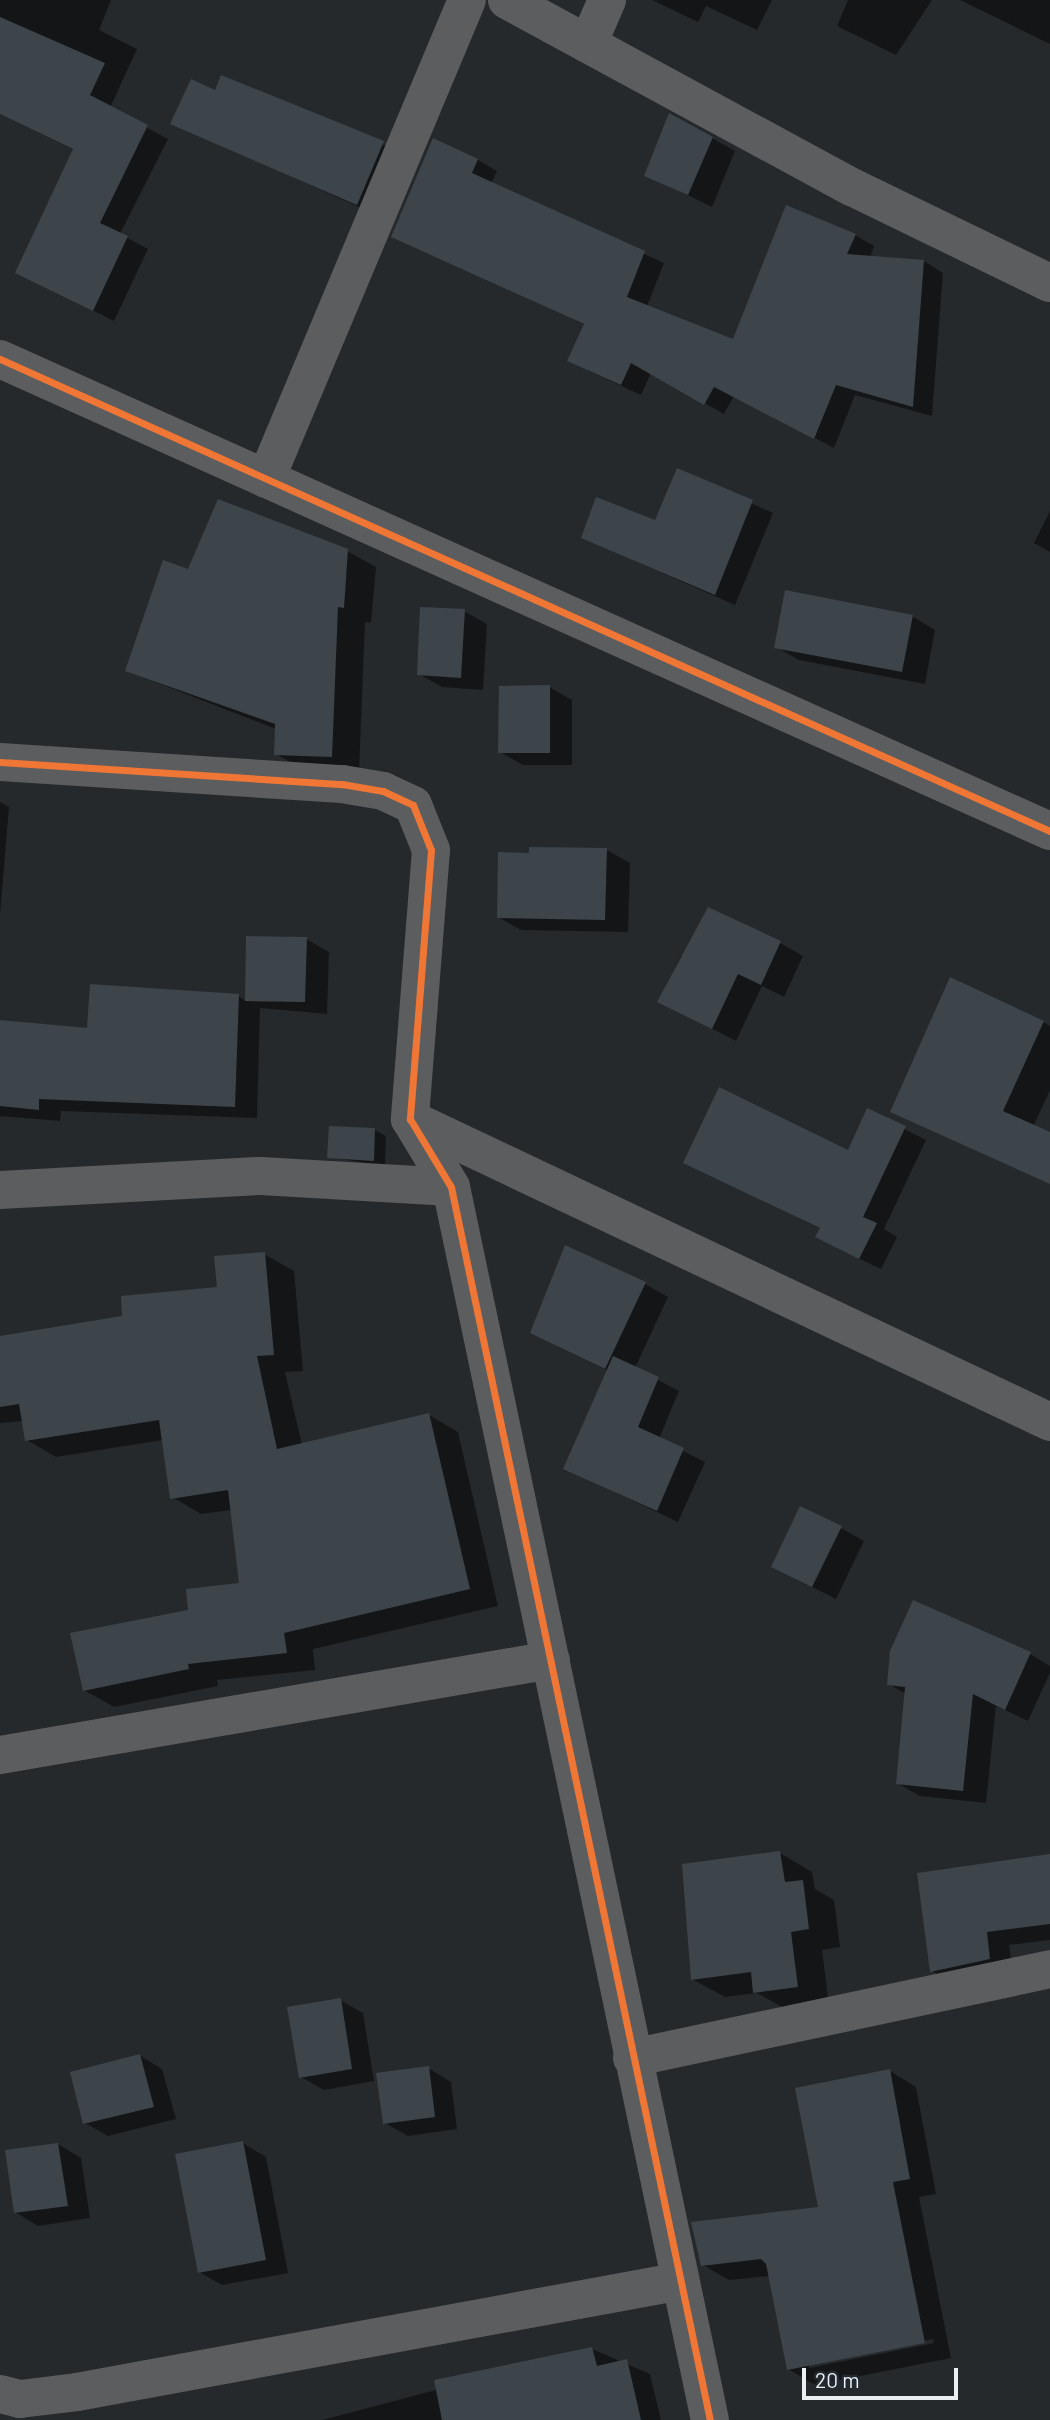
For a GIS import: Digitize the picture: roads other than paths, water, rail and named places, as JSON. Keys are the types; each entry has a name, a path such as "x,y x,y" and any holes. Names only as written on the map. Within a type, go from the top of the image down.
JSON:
{"street":[{"path":"266,479 467,0"},
{"path":"507,0 852,187 1050,283"},
{"path":"589,44 607,0"},
{"path":"0,359 1050,831"},
{"path":"0,762 342,784 383,791 413,805 431,850 410,1119 451,1187 551,1660 677,2282 710,2420"},
{"path":"410,1119 1050,1422"},
{"path":"0,1190 261,1176 451,1187"},
{"path":"0,1755 551,1660"},
{"path":"632,2058 1050,1969"},
{"path":"0,2394 20,2399 77,2392 677,2282"}]}
